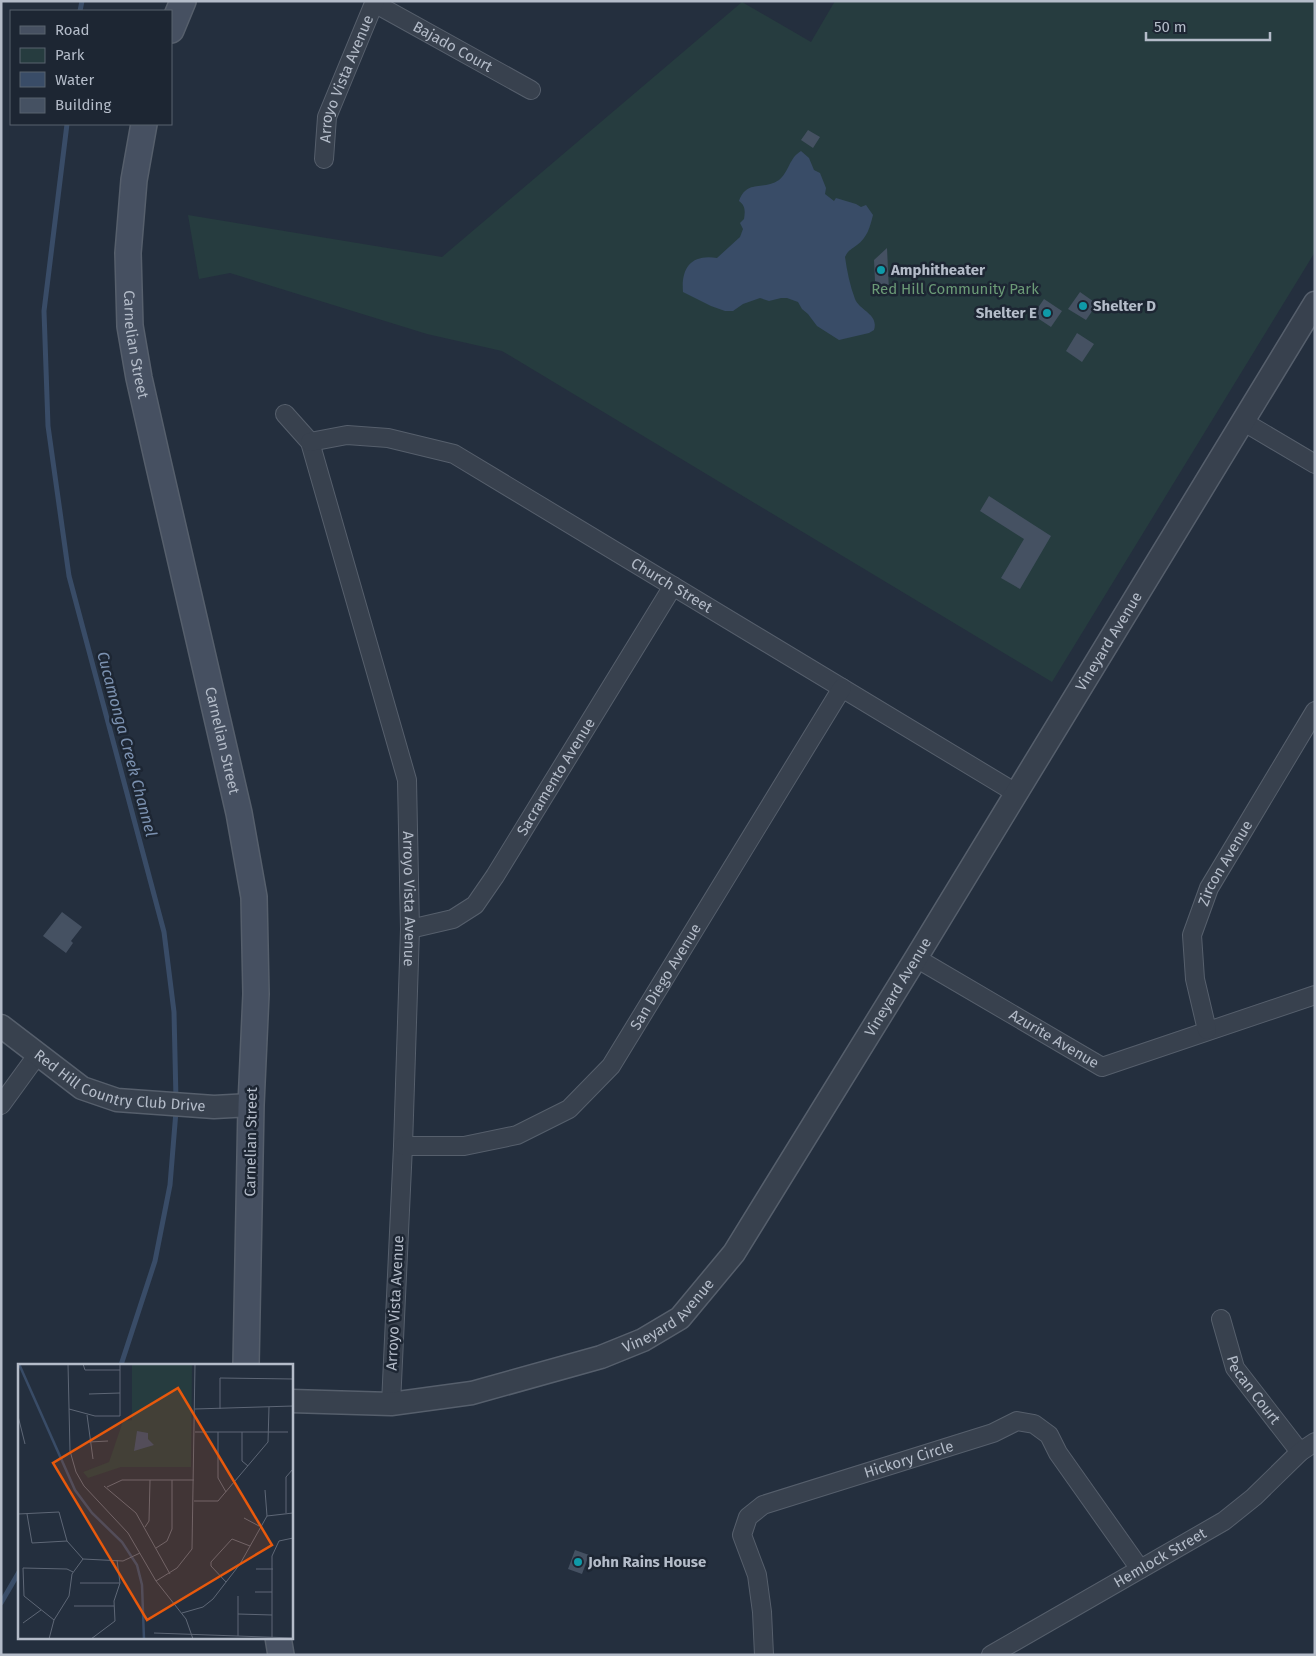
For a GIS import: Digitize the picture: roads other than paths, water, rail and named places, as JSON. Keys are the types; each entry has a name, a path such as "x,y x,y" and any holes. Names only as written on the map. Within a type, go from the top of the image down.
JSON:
{"main road":[{"path":"172,28 183,1"},
{"name":"Carnelian Street","path":"144,125 134,180 128,253 130,326 139,378 239,813 254,897 256,994 251,1105 246,1364"},
{"path":"278,1638 281,1655"}],"street":[{"name":"Bajado Court","path":"375,2 531,90"},
{"name":"Arroyo Vista Avenue","path":"324,159 326,117 375,2"},
{"name":"Vineyard Avenue","path":"292,1400 391,1404 472,1393 602,1357 643,1340 680,1318 734,1253 1244,422 1315,303"},
{"name":"Arroyo Vista Avenue","path":"285,414 310,442 407,780 410,929 403,1146 391,1404"},
{"path":"1244,422 1315,464"},
{"name":"Church Street","path":"310,442 347,435 388,438 454,454 1016,794"},
{"name":"Sacramento Avenue","path":"410,929 453,919 475,905 495,876 673,586"},
{"name":"San Diego Avenue","path":"403,1146 464,1146 517,1135 569,1110 612,1066 842,688"},
{"name":"Zircon Avenue","path":"1207,1030 1195,980 1192,934 1209,888 1315,711"},
{"name":"Azurite Avenue","path":"916,958 1102,1067 1315,995"},
{"name":"Red Hill Country Club Drive","path":"1,1026 82,1088 117,1100 214,1107 251,1105"},
{"path":"1,1104 38,1054"},
{"name":"Pecan Court","path":"1221,1319 1234,1368 1300,1452"},
{"name":"Hickory Circle","path":"764,1655 762,1612 757,1575 742,1535 748,1518 763,1506 993,1433 1017,1421 1034,1424 1049,1434 1058,1453 1140,1568"},
{"name":"Hemlock Street","path":"991,1655 1140,1568 1224,1522 1254,1497 1300,1452 1315,1442"}],"water":[{"path":"801,151 809,158 814,170 820,173 826,188 825,194 834,201 836,198 861,207 866,205 873,215 866,236 845,257 855,299 874,320 874,330 869,333 839,340 817,326 798,302 787,298 769,301 760,298 743,304 733,311 725,311 683,292 684,276 690,264 700,258 717,258 740,237 743,229 740,223 744,219 745,214 744,207 739,201 742,194 751,188 767,185 779,180 794,157"}],"waterway":[{"name":"Cucamonga Creek Channel","path":"80,10 82,1"},
{"name":"Cucamonga Creek Channel","path":"67,125 44,311 48,426 69,576 164,932 174,1012 176,1100"},
{"name":"Cucamonga Creek Channel","path":"121,1364 155,1261 170,1185 176,1111"},
{"name":"Cucamonga Creek Channel","path":"1,1603 18,1574"}],"place":[{"name":"Amphitheater","path":"881,270"},
{"name":"Shelter D","path":"1083,306"},
{"name":"Shelter E","path":"1047,313"},
{"name":"John Rains House","path":"578,1562"}],"park label":[{"name":"Red Hill Community Park","path":"955,289"}]}
